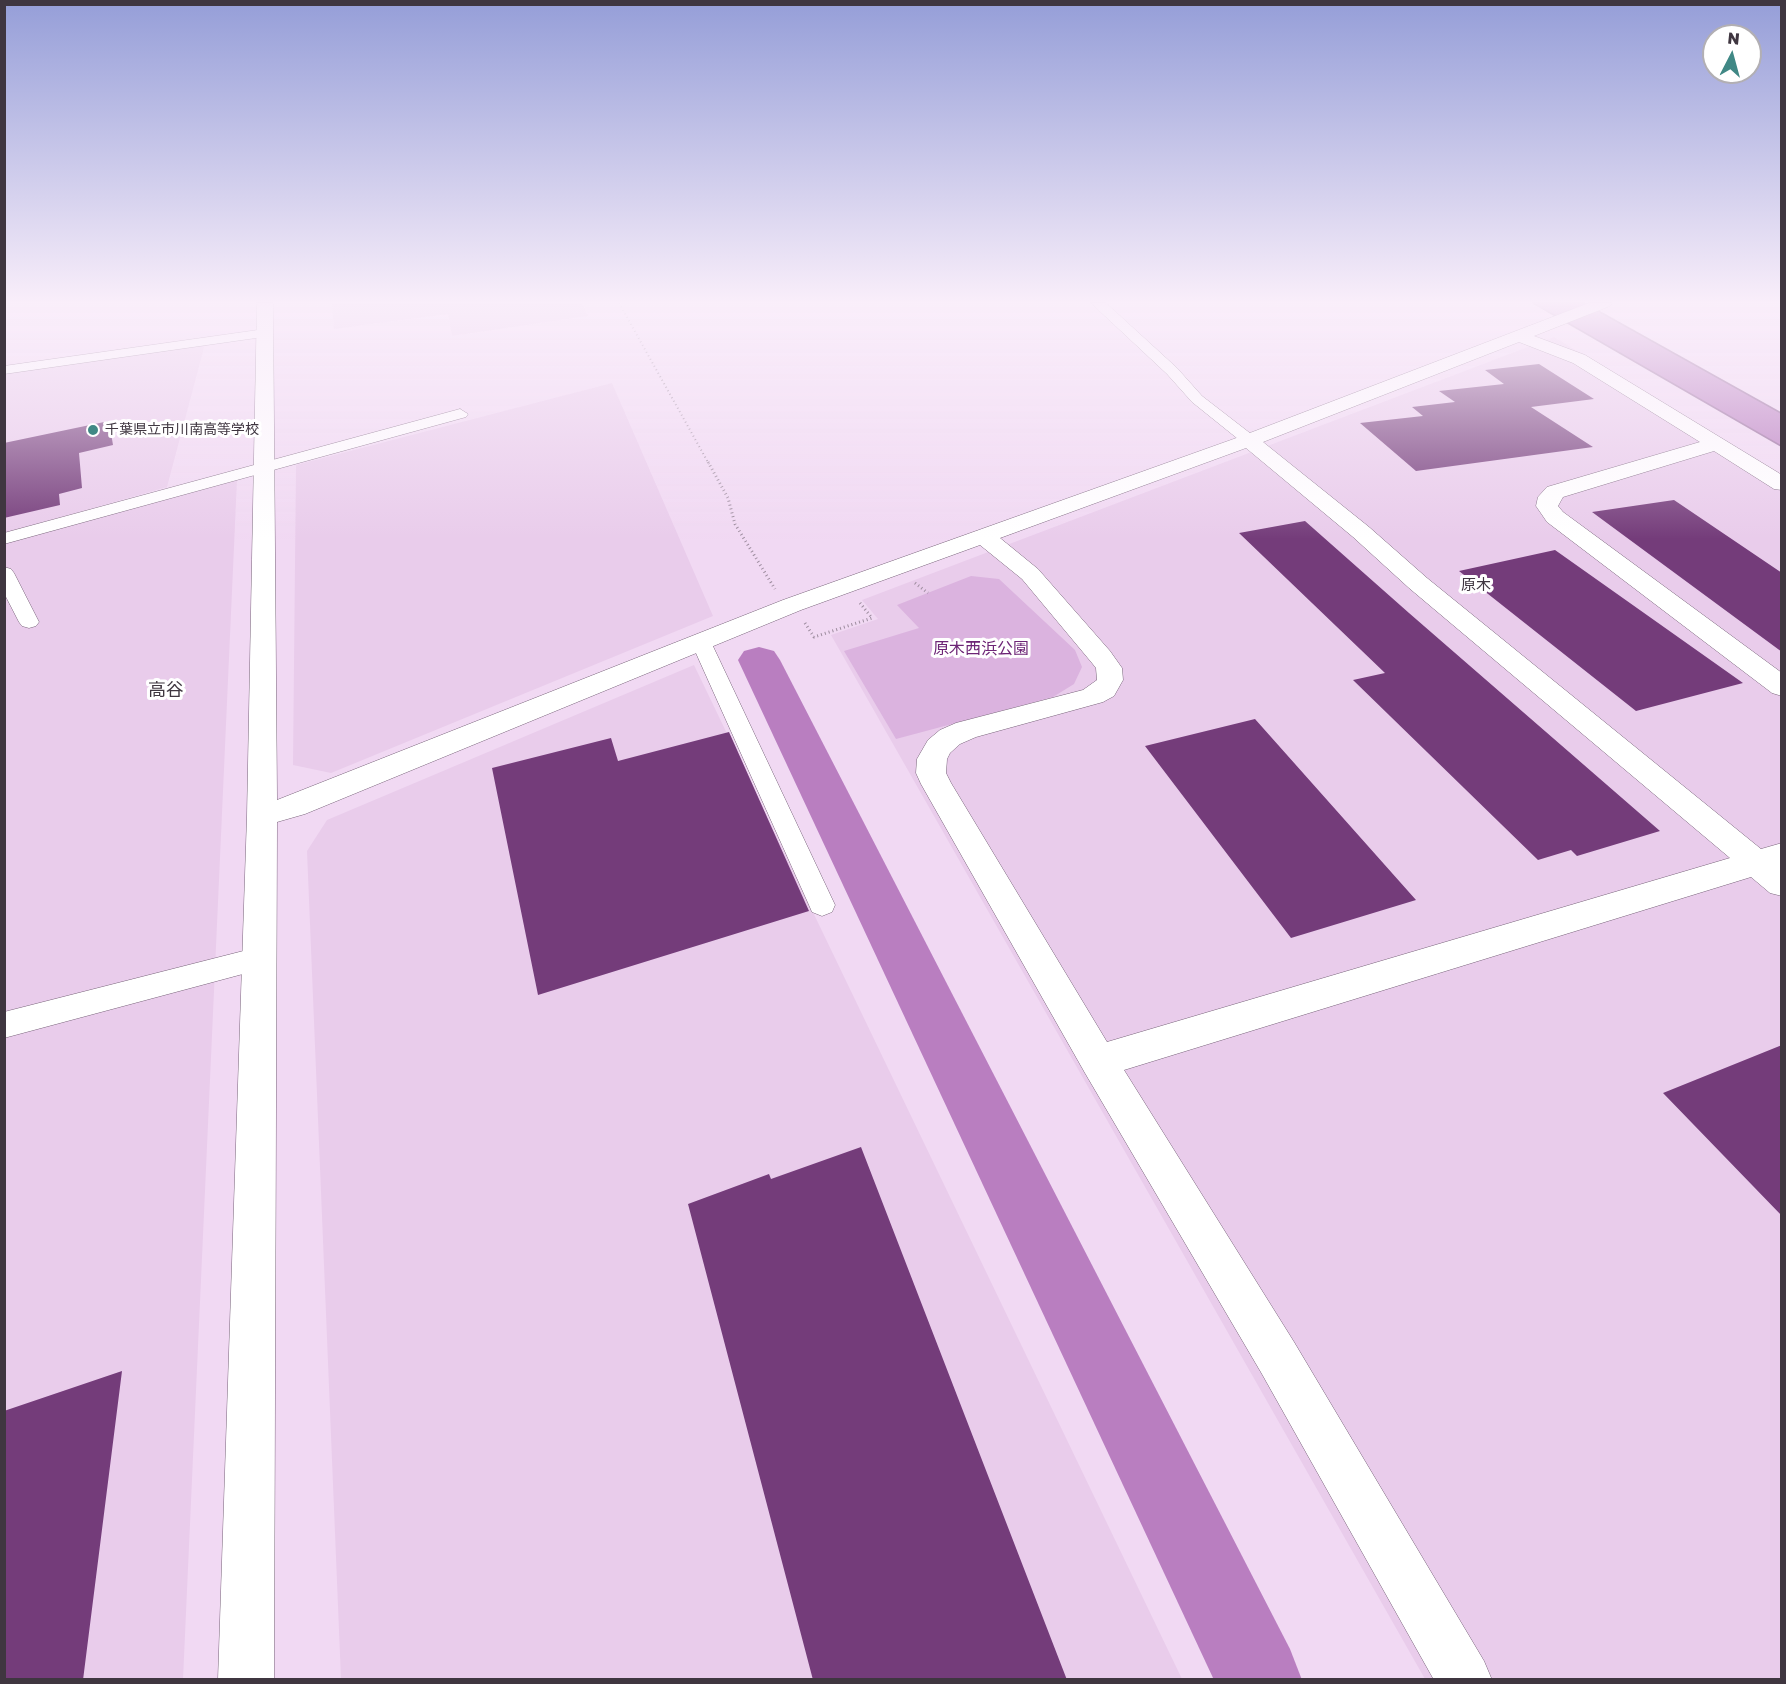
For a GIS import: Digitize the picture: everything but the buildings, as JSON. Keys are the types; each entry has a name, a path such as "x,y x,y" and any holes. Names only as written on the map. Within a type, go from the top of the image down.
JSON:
{"street":[{"path":"246,1680 262,816 265,382"},
{"path":"1181,382 1197,399 1361,532 1418,584 1773,867"},
{"path":"262,816 305,802 789,606 1249,440 1401,382"},
{"path":"1615,382 1782,484"},
{"path":"4,539 460,414"},
{"path":"1716,444 1555,492 1549,497 1547,506 1555,517 1782,687"},
{"path":"983,536 1030,574 1101,657 1109,668 1110,680 1104,690 1093,696 966,730 951,737 938,747 932,759 932,773 936,784 1098,1061 1278,1358 1465,1680"},
{"path":"4,573 28,622"},
{"path":"701,642 822,905"},
{"path":"1098,1061 1773,867"},
{"path":"4,1025 259,959"}],"path":[{"path":"663,382 728,498 735,524 789,606 814,637 872,618 857,599"},
{"path":"909,579 928,593"}],"shaded area":[{"name":"千葉県立市川南高等学校","path":"4,382 195,382 167,487 5,533"},
{"path":"1437,382 1628,382 1781,474 1781,1679 1425,1679 831,635 878,619 862,600"},
{"path":"1669,382 1725,382 1781,413 1781,446"},
{"path":"612,383 713,616 331,773 293,765 296,465"},
{"path":"237,480 183,1679 5,1679 4,543"},
{"path":"694,665 1182,1679 341,1679 307,851 327,820"}],"green space":[{"name":"原木西浜公園","path":"971,576 999,579 1075,650 1082,667 1074,684 1053,697 896,739 844,651 919,628 897,605"}],"waterway":[{"path":"759,660 1259,1680"}],"place":[{"name":"千葉県立市川南高等学校","path":"93,430"}],"district":[{"name":"原木","path":"1476,585"},
{"name":"高谷","path":"166,690"}]}
